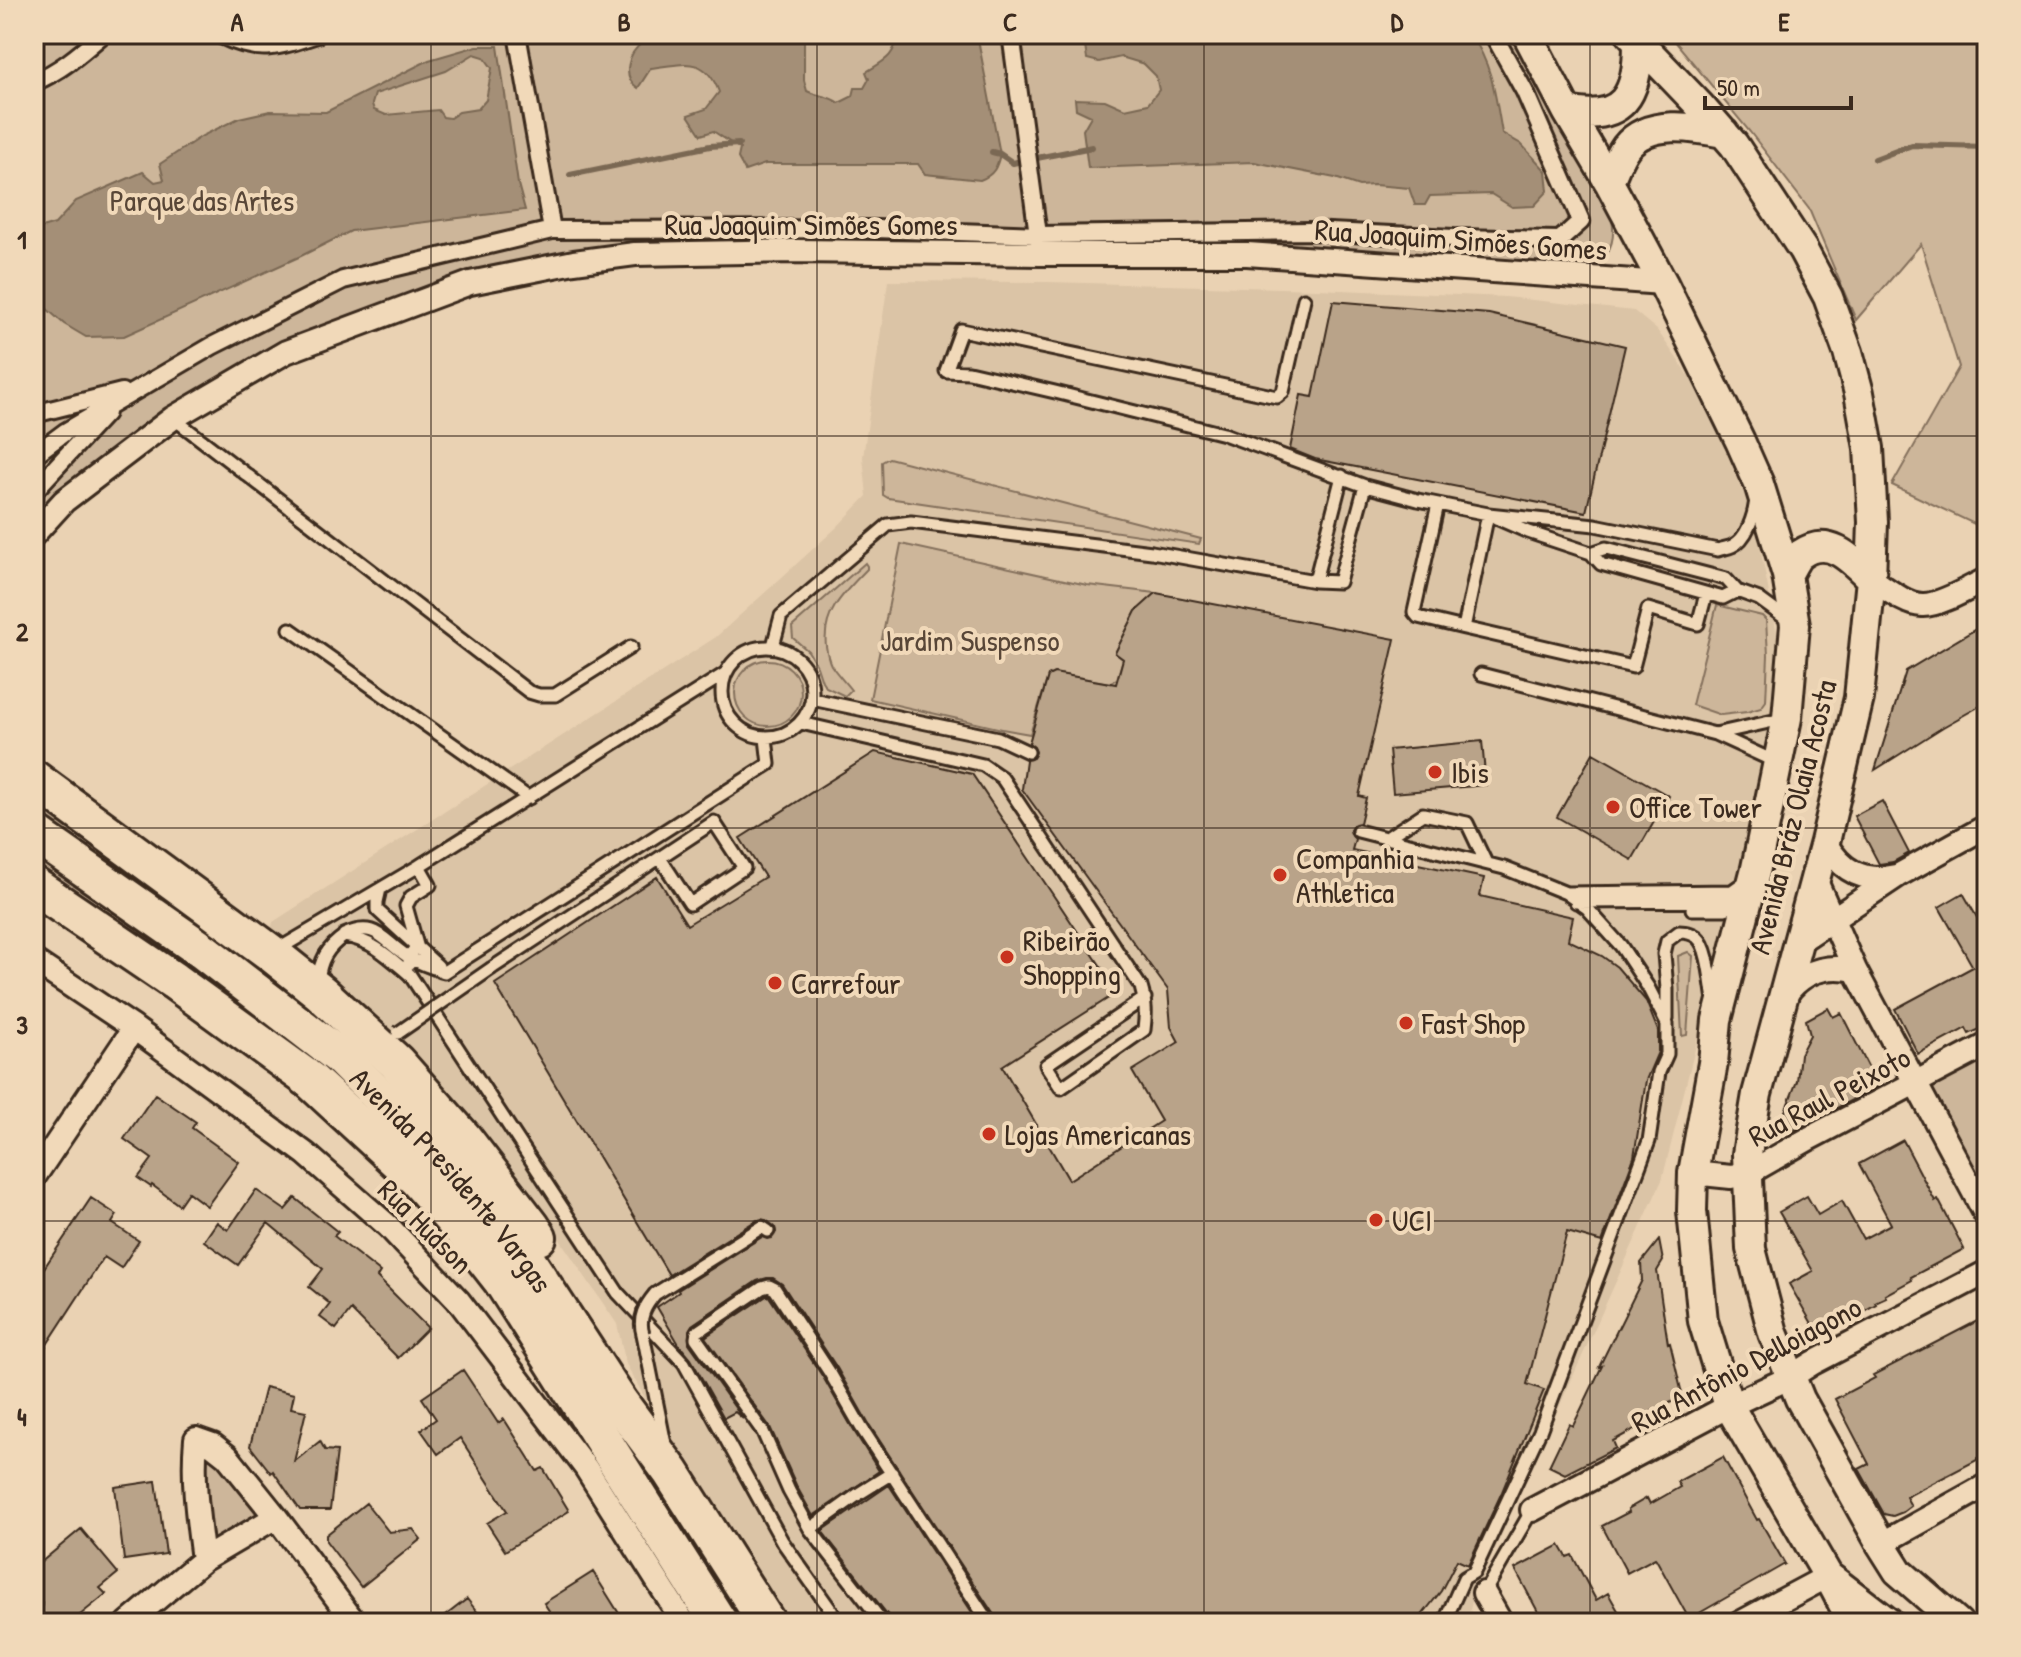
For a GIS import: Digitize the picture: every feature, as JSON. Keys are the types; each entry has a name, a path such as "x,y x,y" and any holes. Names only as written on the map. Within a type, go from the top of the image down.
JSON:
{"main road":[{"path":"34,779 397,1047 531,1226 623,1384 620,1403"},
{"name":"Avenida Presidente Vargas","path":"34,833 203,951 339,1056 446,1162 528,1262 620,1403 671,1472 767,1623"},
{"name":"Avenida Presidente Vargas","path":"34,886 174,981 310,1080 417,1179 502,1281 719,1623"}],"street":[{"path":"34,82 69,63 103,34"},
{"path":"219,34 259,48 317,34"},
{"path":"517,34 552,230"},
{"path":"1011,34 1039,245"},
{"path":"34,455 65,432 212,346 343,280 552,230 876,229 1039,245 1309,231 1560,240 1581,221 1525,92 1493,34"},
{"name":"Avenida Bráz Olaia Acosta","path":"1527,34 1663,283 1740,441 1759,484 1787,575 1795,625 1787,718 1753,881 1717,1020 1713,1063 1693,1173 1692,1211 1703,1321 1729,1406 1828,1576 1889,1623"},
{"path":"1567,111 1602,113 1627,98 1638,71 1634,39"},
{"name":"Avenida Bráz Olaia Acosta","path":"1634,39 1734,145 1803,250 1828,297 1859,393 1869,448 1873,522 1871,579 1859,698 1825,842 1757,1094 1747,1154 1751,1249 1773,1333 1800,1399 1898,1571 1958,1623"},
{"path":"1609,182 1621,155 1632,141 1642,135 1657,130 1683,128 1724,133"},
{"name":"Rua Joaquim Simões Gomes","path":"34,534 64,501 173,418 286,352 470,283 574,262 635,254 1039,245 1247,254 1663,283"},
{"path":"34,414 140,388"},
{"path":"34,491 117,401"},
{"path":"1787,575 1800,555 1819,547 1845,554 1871,579 1920,605 1932,604 1987,579"},
{"path":"1797,943 1897,876 1987,826"},
{"path":"1825,842 1842,865 1854,873 1883,879 1897,876"},
{"path":"1815,879 1855,970 1987,1217"},
{"name":"Rua Hudson","path":"34,961 134,1028 306,1154 388,1226 458,1300 586,1468 681,1622"},
{"path":"1781,1004 1805,975 1829,967 1855,970"},
{"path":"34,1177 134,1028"},
{"name":"Rua Raul Peixoto","path":"1693,1173 1731,1177 1747,1174 1987,1045"},
{"name":"Rua Antônio Delloiagono","path":"1532,1510 1987,1272"},
{"path":"203,1560 194,1481 196,1439 213,1445 227,1456 355,1623"},
{"path":"1881,1544 1987,1485"},
{"path":"128,1623 203,1560 276,1517"},
{"path":"1740,1623 1828,1576 1853,1623"},
{"path":"1484,1593 1501,1623"}],"lane":[{"path":"1304,299 1283,392 1277,397 961,330 946,371 969,372 1224,434 1365,486 1438,504 1488,514 1595,525 1718,550 1733,546 1744,535 1754,515 1759,484"},
{"path":"173,418 529,692 555,695 631,647"},
{"path":"1315,581 1342,476"},
{"path":"773,646 781,616 888,525 911,522 1152,552 1315,581 1339,582 1365,486"},
{"path":"1438,504 1414,612 1418,617 1633,667 1648,609 1698,624 1706,594"},
{"path":"1488,514 1528,532 1591,553 1601,564 1723,598 1737,591"},
{"path":"1464,628 1488,514"},
{"path":"1591,553 1606,548 1726,579 1737,591 1759,599 1795,625"},
{"path":"290,629 529,798"},
{"path":"773,646 787,650 808,670 813,684 812,699 801,723 791,731 766,738 752,735 729,716 723,703 722,688 733,661 758,647 773,646"},
{"path":"271,953 419,866 726,673"},
{"path":"1481,674 1715,734 1779,763"},
{"path":"812,699 998,738 1028,752"},
{"path":"1715,734 1787,718"},
{"path":"801,723 983,765 1002,778 1141,987 1145,998 1144,1030 1061,1088 1046,1065 1145,998"},
{"path":"444,972 769,764 766,738"},
{"path":"1388,837 1423,814 1467,823 1486,863"},
{"path":"397,1047 492,968 714,822 744,868 690,904 660,858"},
{"path":"1358,831 1504,868 1566,893 1609,930 1632,961 1667,1024"},
{"path":"410,975 409,957 417,945 406,906 411,897 430,885 419,866"},
{"path":"1566,893 1732,891 1753,881"},
{"path":"1582,905 1727,901 1746,892 1753,881"},
{"path":"380,889 377,910 444,972"},
{"path":"321,993 318,981 320,964 326,952 359,928 370,930 409,957 444,972"},
{"path":"1444,1623 1464,1578 1474,1572 1540,1431 1649,1141 1659,1072 1667,1054 1664,954 1667,941 1679,932 1697,937 1701,943 1706,955 1717,1020"},
{"path":"344,936 377,947 410,975 618,1293 684,1363 782,1541 840,1623"},
{"path":"671,1472 640,1323 646,1304 655,1294 762,1227 768,1231"},
{"path":"883,1623 810,1529 763,1432 696,1338 697,1332 762,1288 769,1286 775,1289 989,1623"},
{"path":"810,1529 892,1473"},
{"path":"1484,1593 1532,1510"}],"shaded area":[{"path":"669,34 806,34 804,80 807,91 839,103 853,96 855,88 864,88 869,79 866,72 891,53 898,34 977,34 1000,154 998,163 992,173 980,180 925,174 918,164 765,164 745,171 738,158 740,149 713,131 701,135 688,115 706,109 719,92 707,72 700,67 683,64 651,68 638,88 630,78 628,65 638,47 649,39"},
{"path":"1083,34 1471,34 1489,70 1502,133 1521,144 1546,171 1548,191 1534,206 1512,207 1491,194 1430,196 1425,205 1415,205 1409,188 1359,186 1335,178 1254,162 1088,168 1083,130 1091,116 1076,109 1075,99 1105,100 1125,109 1148,104 1159,90 1156,76 1144,64 1121,57 1099,62 1087,59"},
{"path":"477,46 498,46 518,184 525,210 351,231 124,336 86,337 64,324 46,308 34,291 35,230 55,224 76,201 143,172 155,182 164,180 160,164 202,136 239,118 270,111 326,112 429,60","holes":["474,54 484,57 492,68 486,100 478,109 459,112 450,118 443,117 438,110 386,115 374,110 375,94 446,71"]},
{"name":"Ribeirão Shopping","path":"888,281 1317,289 1506,297 1634,311 1657,330 1698,389 1754,515 1777,635 1774,709 1735,903 1713,977 1662,1180 1473,1597 1470,1610 1478,1623 791,1623 678,1457 626,1364 617,1324 544,1216 269,938 273,922 716,637 867,496 863,457"}],"green space":[{"name":"Parque das Artes","path":"34,34 1514,34 1612,220 1613,238 1602,259 1580,272 1254,243 792,238 606,247 455,277 310,330 175,405 34,518"},
{"path":"1669,34 1987,34 1987,530 1892,485 1959,367 1921,244 1856,320 1809,209"},
{"path":"889,458 1201,539 1199,544 888,498 883,495 882,462"},
{"name":"Jardim Suspenso","path":"901,544 1087,585 1156,593 1136,611 1115,653 1123,659 1117,679 1109,683 1054,673 1048,676 1030,734 1002,729 870,699"},
{"path":"865,563 867,569 831,613 826,634 830,663 851,690 845,696 826,687 808,651 793,638 792,627"},
{"path":"1717,605 1762,616 1766,620 1766,701 1761,708 1721,715 1692,705"},
{"path":"774,660 792,669 799,680 799,706 792,717 781,724 762,726 744,717 737,706 735,687 744,669 755,662"},
{"path":"34,795 260,965 250,963 34,815"},
{"path":"34,851 347,1079 641,1461 744,1623 732,1623 344,1088 207,983 34,866"},
{"path":"1688,952 1693,956 1687,1035 1682,1036 1678,956"},
{"path":"1987,1045 1987,1217 1915,1084"},
{"path":"201,1445 272,1513 205,1556"}],"building":[{"path":"1333,301 1489,314 1625,346 1586,512 1315,459 1290,449 1301,395 1313,397"},
{"path":"1156,593 1395,639 1359,796 1366,798 1360,823 1350,830 1355,839 1352,850 1484,878 1480,896 1573,917 1568,940 1617,967 1646,1001 1658,1031 1658,1052 1646,1080 1634,1157 1602,1242 1567,1232 1527,1384 1544,1390 1502,1492 1468,1565 1457,1560 1441,1591 1419,1619 1412,1623 997,1623 868,1423 837,1368 782,1284 773,1278 757,1281 689,1330 689,1343 743,1419 735,1412 724,1418 657,1307 678,1290 762,1237 772,1238 775,1227 766,1220 757,1220 669,1275 495,984 657,877 687,925 765,877 740,838 875,752 972,774 1118,992 1002,1066 1069,1180 1161,1121 1132,1071 1179,1042 1171,1027 1168,990 1022,789 1026,760 1033,758 1036,752 1029,743 1048,676 1054,673 1116,684 1123,659 1115,653 1136,611"},
{"path":"1976,629 1987,649 1987,702 1875,770 1906,671"},
{"path":"1482,741 1486,785 1393,793 1389,750"},
{"name":"Office Tower","path":"1593,753 1669,796 1632,860 1557,817"},
{"path":"1882,801 1909,853 1893,862 1879,864 1854,816"},
{"path":"1963,893 1987,935 1987,1026 1969,1034 1966,1028 1918,1054 1895,1009 1973,967 1939,907"},
{"path":"1828,1008 1833,1017 1841,1013 1878,1086 1796,1130 1788,1128 1782,1119 1797,1081 1800,1054 1810,1035 1806,1020"},
{"path":"155,1094 196,1122 192,1128 239,1162 207,1206 188,1192 179,1205 138,1178 152,1159 124,1139"},
{"path":"1903,1140 1964,1249 1911,1277 1912,1280 1885,1295 1876,1304 1818,1334 1789,1284 1813,1271 1779,1212 1807,1196 1818,1215 1842,1201 1863,1239 1891,1224 1859,1164"},
{"path":"256,1190 285,1210 295,1198 338,1232 334,1236 380,1272 377,1277 428,1328 398,1358 351,1310 336,1329 320,1317 330,1304 309,1287 323,1269 268,1223 238,1265 204,1241 217,1222 228,1230"},
{"path":"91,1198 117,1215 112,1223 139,1241 121,1268 104,1257 44,1349 34,1342 34,1283"},
{"path":"1659,1240 1663,1261 1657,1271 1668,1344 1682,1394 1678,1399 1638,1418 1642,1425 1613,1441 1616,1448 1565,1474 1549,1466 1569,1424 1573,1426 1642,1280 1641,1263"},
{"path":"768,1295 823,1377 879,1471 813,1516 770,1427 705,1337"},
{"path":"1987,1316 1987,1453 1906,1497 1911,1506 1903,1512 1893,1516 1884,1514 1859,1469 1869,1464 1835,1399 1875,1378 1873,1375"},
{"path":"463,1370 498,1423 504,1419 537,1471 543,1468 569,1511 505,1551 487,1523 507,1511 460,1438 438,1454 421,1430 436,1419 422,1398"},
{"path":"265,1387 294,1394 291,1408 306,1411 294,1462 320,1441 325,1450 337,1451 330,1510 300,1510 273,1471 271,1473 250,1446"},
{"path":"1723,1457 1785,1564 1689,1619 1656,1559 1627,1573 1602,1526 1647,1498 1650,1504 1680,1487 1677,1482"},
{"path":"156,1481 166,1554 124,1560 115,1487"},
{"path":"889,1485 979,1623 891,1623 822,1531"},
{"path":"366,1503 389,1532 413,1529 421,1539 361,1587 326,1541 326,1535"},
{"path":"81,1529 118,1573 100,1588 106,1594 80,1615 87,1623 39,1623 42,1603 34,1594 34,1568"},
{"path":"1560,1545 1567,1557 1572,1555 1596,1600 1608,1593 1625,1623 1544,1623 1515,1569"},
{"path":"593,1572 625,1623 557,1623 544,1603"},
{"path":"467,1599 486,1623 436,1623"}],"waterway":[{"path":"570,175 710,146 739,144"},
{"path":"1875,159 1912,145 1987,147"},
{"path":"1037,158 1092,147"},
{"path":"992,152 1013,163 1017,162"}],"place":[{"name":"Ibis","path":"1435,772"},
{"name":"Office Tower","path":"1613,807"},
{"name":"Companhia Athletica","path":"1280,875"},
{"name":"Ribeirão Shopping","path":"1007,957"},
{"name":"Carrefour","path":"775,983"},
{"name":"Fast Shop","path":"1406,1023"},
{"name":"Lojas Americanas","path":"989,1134"},
{"name":"UCI","path":"1376,1220"}]}
